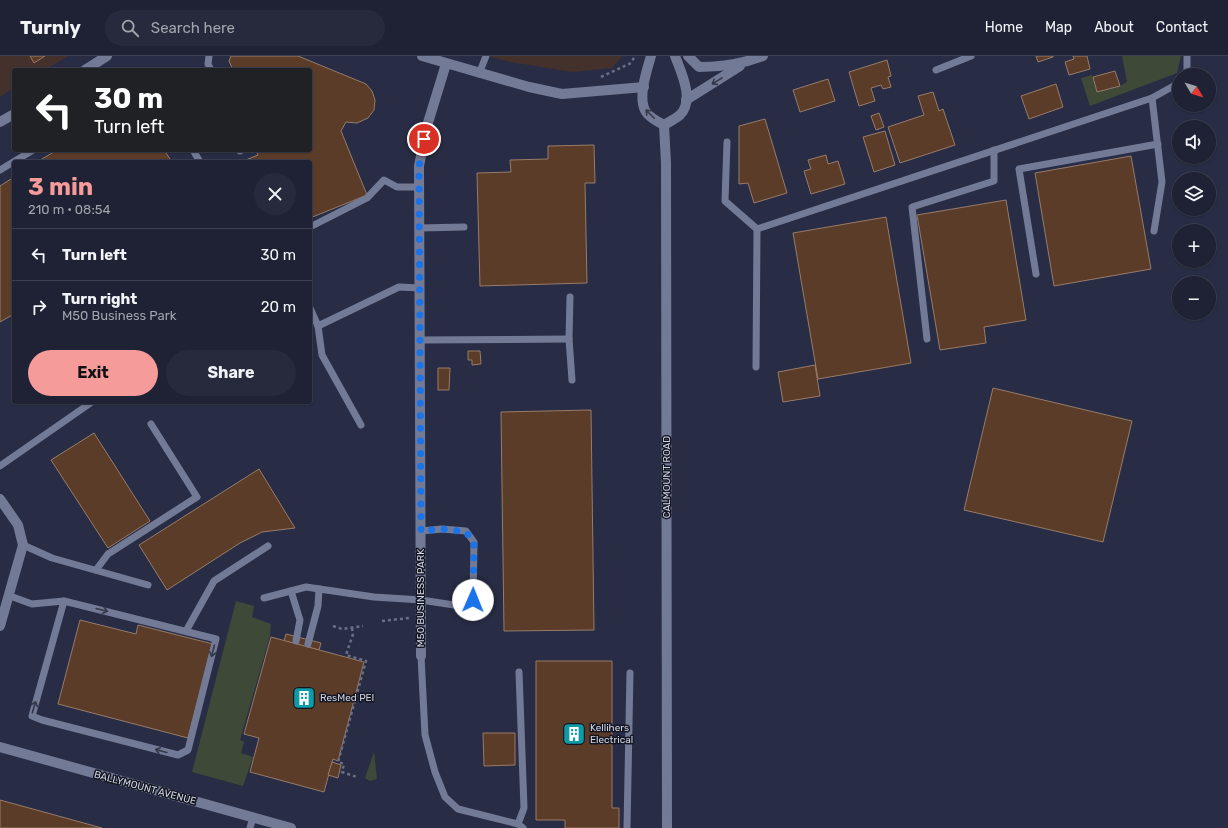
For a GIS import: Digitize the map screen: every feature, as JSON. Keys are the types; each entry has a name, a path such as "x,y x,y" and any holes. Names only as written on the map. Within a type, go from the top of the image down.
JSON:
{"street":[{"path":"87,68 93,60 107,56"},
{"path":"422,56 479,74 562,94 644,87"},
{"path":"651,56 644,87 643,102 646,112 664,125 679,116 684,109 686,100 685,82 675,56"},
{"path":"688,56 699,67 727,66 747,62 764,56"},
{"path":"686,100 747,62"},
{"name":"M50 BUSINESS PARK","path":"421,656 419,166 427,126 446,64"},
{"path":"0,122 12,115"},
{"name":"CALMOUNT ROAD","path":"664,125 666,163 667,828"},
{"path":"0,499 18,525 23,545 10,596 2,614 0,626"},
{"name":"BALLYMOUNT AVENUE","path":"0,747 291,828"}],"lane":[{"path":"209,56 208,64 210,68"},
{"path":"479,74 486,56"},
{"path":"936,70 971,56"},
{"path":"1187,56 1187,68"},
{"path":"757,228 1152,98 1172,87"},
{"path":"1152,98 1162,182 1154,231"},
{"path":"727,142 725,201 757,228"},
{"path":"1036,274 1019,169 1158,144"},
{"path":"927,339 912,207 994,181 994,150"},
{"path":"16,160 30,152"},
{"path":"0,170 12,163"},
{"path":"312,226 367,198 384,180 398,187 419,187"},
{"path":"420,228 464,227"},
{"path":"756,367 757,228"},
{"path":"318,326 399,287 420,288"},
{"path":"570,297 569,338 572,380"},
{"path":"312,312 318,326 322,355 361,425"},
{"path":"420,340 569,338"},
{"path":"0,466 89,404"},
{"path":"96,570 108,554 197,498 150,424"},
{"path":"264,598 306,587 374,597 421,600 454,605 473,600 474,542 466,532 442,529 421,531"},
{"path":"23,545 52,558 148,585"},
{"path":"186,631 214,581 268,546"},
{"path":"308,644 318,606 319,589"},
{"path":"291,591 300,620 296,641"},
{"path":"10,596 32,604 64,601 216,639 188,750 178,755 42,720 32,716 64,601"},
{"path":"421,656 425,735 435,772 445,797 458,809 520,826 524,808 519,672"},
{"path":"627,828 630,674"},
{"path":"250,828 253,817"}],"path":[{"path":"601,76 631,63 635,56"},
{"path":"382,621 400,618"},
{"path":"333,626 342,629 362,626"},
{"path":"352,628 353,634 346,654 366,661 338,762 344,764 341,772 357,777"}],"shaded area":[{"path":"0,56 68,56 48,68 12,68 12,89 0,97"},
{"path":"489,56 622,56 612,68 572,72 505,61"}],"green space":[{"path":"1122,56 1181,56 1178,68 1172,68 1172,75 1090,106 1081,78 1092,75 1097,92 1120,86 1127,82"},
{"path":"236,601 254,606 252,617 271,624 270,636 240,740 244,742 241,753 253,757 243,786 192,772"},
{"path":"374,752 377,779 370,781 365,778"}],"building":[{"path":"30,56 45,56 34,63"},
{"path":"231,56 298,56 366,84 372,91 375,100 374,110 368,118 357,123 346,122 341,131 367,195 312,217 312,160 246,160 258,155 256,152 312,152 312,68 232,68 229,61"},
{"path":"1036,56 1053,56 1053,57 1038,62"},
{"path":"1073,56 1087,56 1090,69 1069,75 1065,62 1074,59"},
{"path":"887,60 891,76 888,77 891,87 883,89 881,85 871,88 875,101 859,106 849,72"},
{"path":"1115,71 1120,86 1097,92 1093,77"},
{"path":"828,79 835,101 800,112 793,90"},
{"path":"1056,84 1063,107 1029,119 1021,96"},
{"path":"933,92 939,111 943,109 955,145 900,163 888,127 924,115 918,96"},
{"path":"879,113 884,127 876,130 871,116"},
{"path":"765,119 787,193 754,203 748,183 739,184 739,126"},
{"path":"885,131 895,165 874,172 863,137"},
{"path":"594,145 595,183 585,183 587,283 480,286 477,173 511,172 510,160 548,159 548,146"},
{"path":"54,152 165,152 171,160 40,160"},
{"path":"826,155 828,164 838,161 845,184 811,194 804,171 811,169 808,160"},
{"path":"1131,156 1151,269 1054,286 1035,173"},
{"path":"12,178 12,315 0,322 0,186"},
{"path":"1006,200 1026,320 984,327 986,343 940,350 917,215"},
{"path":"886,217 911,363 818,379 793,233"},
{"path":"468,351 480,351 481,364 472,365 472,360 468,360"},
{"path":"815,365 820,396 783,402 778,372"},
{"path":"438,368 450,368 449,390 438,390"},
{"path":"993,388 1132,421 1103,542 964,510"},
{"path":"591,410 594,630 504,631 501,412"},
{"path":"94,433 150,521 108,548 51,460"},
{"path":"259,469 295,528 262,532 240,543 167,590 139,545"},
{"path":"80,620 136,634 138,625 213,644 188,738 58,704"},
{"path":"286,634 321,643 319,650 284,641"},
{"name":"ResMed PEI","path":"271,637 364,662 338,761 333,759 324,792 250,772 259,738 244,734"},
{"name":"Kellihers Electrical","path":"536,661 612,661 612,808 619,808 619,828 565,828 565,820 536,820"},
{"path":"483,733 515,733 515,765 484,766"},
{"path":"332,762 341,765 338,778 328,775"},
{"path":"0,800 102,828 0,828"}],"place":[{"name":"ResMed PEI","path":"304,698"},
{"name":"Kellihers Electrical","path":"574,734"}],"route":[{"path":"424,139 419,166 421,531 442,529 466,532 474,542 473,600"}]}
